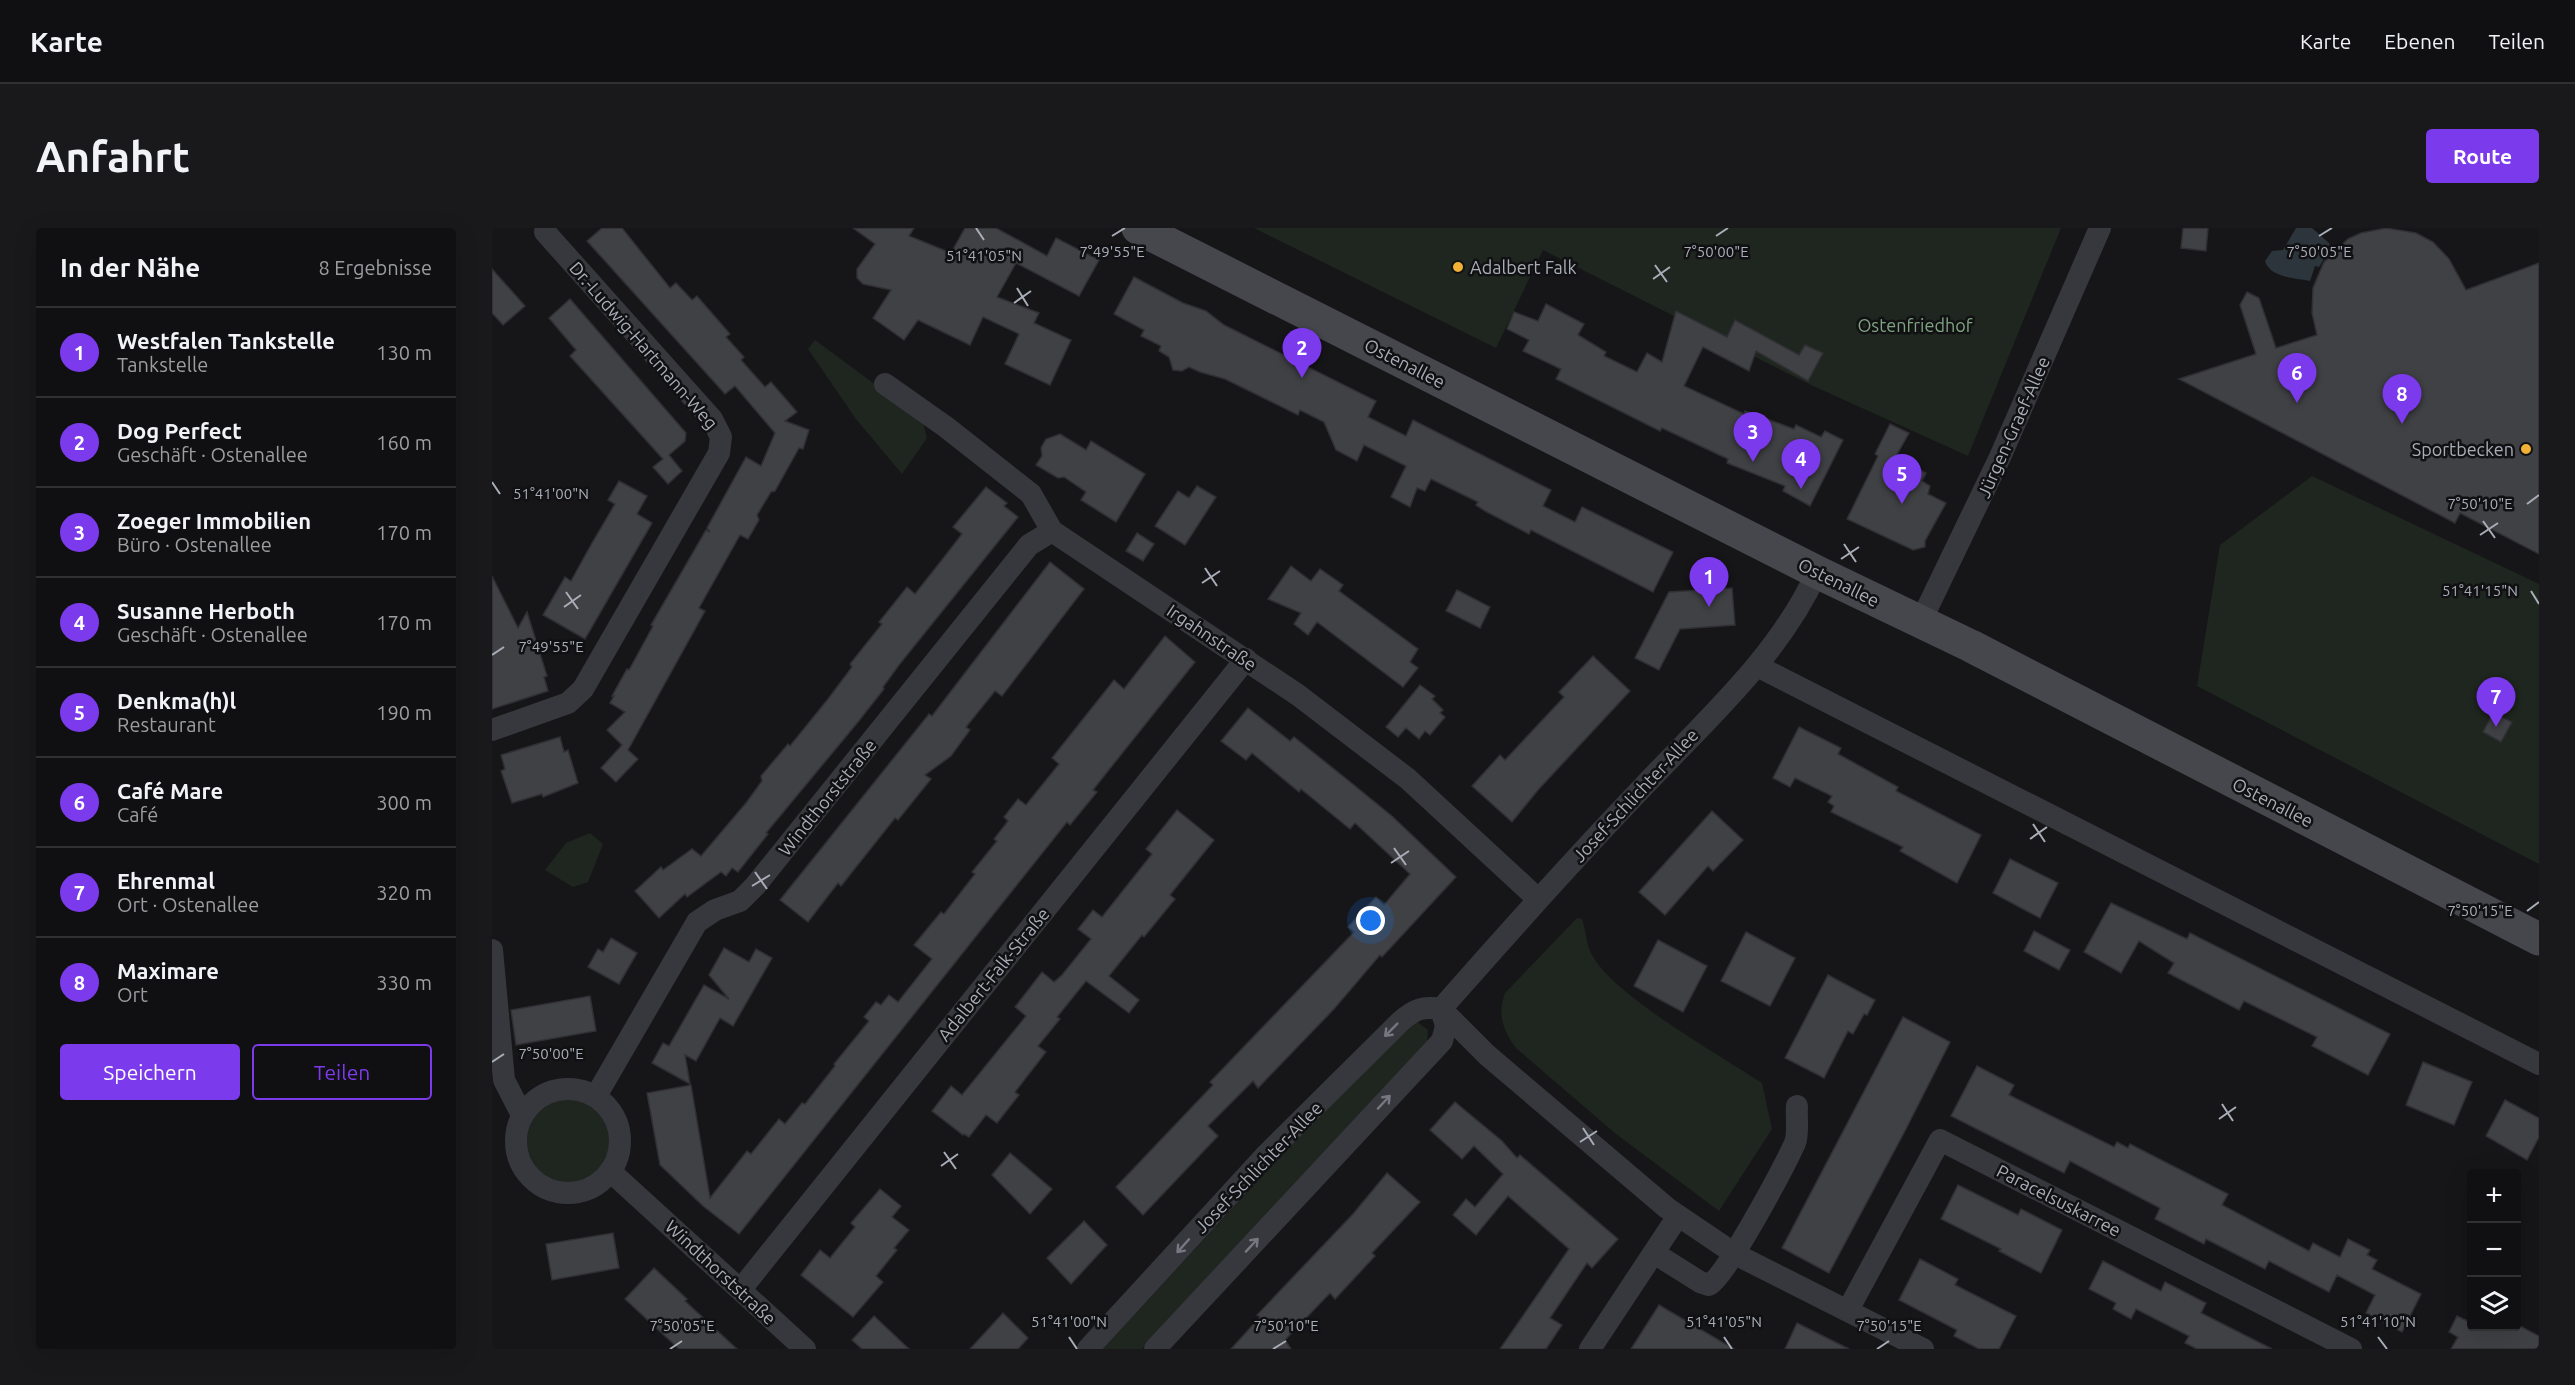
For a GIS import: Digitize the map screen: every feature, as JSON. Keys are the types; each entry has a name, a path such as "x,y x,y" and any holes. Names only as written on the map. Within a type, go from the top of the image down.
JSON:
{"main road":[{"name":"Ostenallee","path":"1138,228 1817,572 1971,646 2539,939"}],"street":[{"name":"Jürgen-Graef-Allee","path":"1920,622 2005,446 2100,228"},
{"name":"Dr.-Ludwig-Hartmann-Weg","path":"492,730 568,704 583,689 719,453 721,436 712,419 545,232"},
{"name":"Irgahnstraße","path":"885,384 946,427 1031,494 1052,531 1298,695 1407,779 1538,899"},
{"name":"Windthorststraße","path":"596,1096 697,922 715,910 740,901 755,886 1029,545 1052,531"},
{"name":"Josef-Schlichter-Allee","path":"1088,1349 1267,1154 1401,1021 1416,1009 1427,1006 1441,1009 1538,899 1757,666 1801,604 1817,572"},
{"name":"Adalbert-Falk-Straße","path":"741,1289 1246,659"},
{"path":"1757,666 2539,1064"},
{"path":"492,950 504,1080 522,1114"},
{"path":"1441,1009 1487,1055 1678,1216 1743,1258 1923,1349"},
{"path":"1155,1349 1442,1041 1446,1026 1441,1009"},
{"path":"579,1089 596,1096 613,1114 618,1127 618,1154 610,1171 595,1185 582,1191 564,1192 545,1188 526,1172 520,1161 516,1147 516,1133 522,1114 538,1098 551,1091 579,1089"},
{"path":"1654,1253 1700,1282 1709,1285 1743,1258 1796,1140 1797,1106"},
{"name":"Paracelsuskarree","path":"1848,1310 1940,1140 2350,1349"},
{"name":"Windthorststraße","path":"610,1171 805,1349"},
{"path":"1590,1349 1678,1216"}],"green space":[{"name":"Ostenfriedhof","path":"1254,228 2061,228 1968,456 1811,385 1543,250 1496,348"},
{"path":"815,340 922,419 927,438 902,474 856,419 808,349"},
{"path":"2312,476 2539,584 2539,864 2197,686 2220,545"},
{"path":"590,833 603,844 588,882 573,887 545,870 566,843"},
{"path":"1577,918 1582,919 1592,955 1604,971 1622,988 1670,1024 1762,1083 1772,1129 1719,1211 1616,1134 1516,1048 1508,1035 1502,1015 1505,993"},
{"path":"1416,1021 1428,1030 1427,1042 1142,1349 1103,1349 1381,1047"},
{"path":"569,1099 585,1102 599,1111 608,1125 611,1141 608,1157 599,1171 585,1180 569,1183 553,1180 539,1171 530,1157 527,1141 530,1125 539,1111 553,1102"}],"shaded area":[{"path":"2296,228 2312,228 2330,244 2320,257 2324,259 2319,267 2315,266 2310,281 2278,274 2268,267 2265,261 2272,251 2283,250"}],"building":[{"path":"602,228 622,228 670,288 676,283 692,300 697,296 730,334 726,337 744,357 741,360 765,387 771,382 797,412 785,421 809,430 803,449 799,448 775,491 771,492 757,515 759,520 748,539 740,535 699,608 705,611 628,750 638,759 616,782 601,768 622,745 607,730 625,712 610,703 614,696 612,696 627,669 629,670 653,626 651,625 706,530 710,532 707,528 746,457 761,466 775,433 735,386 725,394 587,241"},
{"path":"853,228 914,228 909,236 951,253 965,228 996,228 1047,256 1056,238 1099,260 1079,296 1016,263 997,297 1039,313 1034,323 1071,340 1050,385 1005,364 1019,334 983,317 970,345 918,320 904,340 873,318 891,290 863,284 857,278 857,269 875,244"},
{"path":"2183,228 2208,228 2206,251 2181,248"},
{"path":"2386,228 2416,233 2433,242 2449,259 2466,290 2539,263 2539,554 2460,513 2455,523 2179,379 2256,354 2240,305 2247,292 2259,298 2276,348 2317,335 2312,313 2313,288 2324,262 2348,239 2361,233"},
{"path":"492,269 525,306 503,325 492,313"},
{"path":"1134,277 1183,303 1206,311 1224,325 1376,401 1368,417 1406,436 1413,420 1551,490 1543,506 1575,522 1582,507 1673,552 1653,592 1531,530 1529,534 1485,511 1476,505 1478,502 1431,479 1425,491 1417,488 1410,507 1391,497 1406,466 1364,445 1357,461 1336,450 1324,422 1300,410 1298,415 1225,379 1189,367 1182,371 1173,370 1169,357 1159,351 1161,346 1141,336 1144,330 1114,314"},
{"path":"570,299 686,433 685,441 669,455 682,471 668,484 653,467 663,459 570,356 576,350 549,318"},
{"path":"1546,304 1584,324 1578,335 1606,352 1604,356 1637,372 1647,353 1662,362 1676,311 1727,337 1735,320 1799,355 1805,345 1823,353 1808,381 1756,351 1749,371 1703,347 1684,386 1744,414 1745,411 1794,429 1796,425 1821,437 1825,431 1843,440 1810,506 1783,491 1785,486 1727,463 1728,459 1662,428 1660,431 1556,379 1561,369 1523,351 1529,340 1507,329 1514,312 1538,321"},
{"path":"1890,424 1909,433 1895,458 1926,473 1922,481 1930,486 1928,494 1946,503 1925,541 1925,547 1913,550 1847,519 1878,456 1875,454"},
{"path":"1060,434 1086,450 1091,441 1145,474 1116,522 1081,500 1086,492 1064,477 1058,478 1036,465 1042,456 1041,448 1046,439"},
{"path":"619,481 647,496 637,514 652,523 585,639 543,615 565,577 571,581 615,504 608,500"},
{"path":"1197,486 1216,497 1185,545 1155,526 1178,491 1189,498"},
{"path":"986,487 1007,503 1004,506 1018,517 899,665 883,687 884,689 858,722 766,833 768,834 738,872 732,868 726,876 721,872 687,897 685,894 659,918 635,891 661,867 663,870 692,849 701,856 746,803 762,781 761,776 788,744 790,746 828,699 852,667 850,664 882,624 879,622 907,587 915,594 962,534 953,527"},
{"path":"1137,533 1154,544 1143,561 1126,551"},
{"path":"1050,562 1084,589 1002,696 995,691 966,727 970,730 951,756 925,775 931,779 898,820 895,818 841,886 838,883 808,922 780,900 929,714 932,716"},
{"path":"1291,566 1311,581 1320,569 1343,585 1339,591 1418,649 1410,662 1418,668 1403,687 1317,622 1308,635 1294,624 1301,613 1268,599"},
{"path":"492,576 518,628 527,612 547,676 544,677 548,691 492,709"},
{"path":"1732,588 1735,625 1680,629 1659,670 1635,658 1669,592"},
{"path":"1457,590 1490,607 1480,628 1446,611"},
{"path":"1165,636 1195,662 1093,790 1097,792 1070,825 1067,822 739,1234 703,1206 660,1165 647,1093 691,1085 710,1198 747,1151 751,1154 779,1119 785,1124 802,1103 805,1104 869,1021 864,1017 876,1002 881,1005 889,995 898,1002 932,959 914,945 941,912 944,914 975,874 972,872 997,841 994,839 1008,821 1004,817 1018,799 1026,805 1059,764 1052,758 1114,680 1124,689"},
{"path":"1593,656 1630,691 1538,790 1512,822 1472,786 1500,755 1505,760 1564,697 1559,692"},
{"path":"1420,685 1435,696 1432,699 1443,710 1440,713 1445,717 1430,735 1425,731 1419,739 1406,728 1398,737 1386,727"},
{"path":"1248,708 1290,741 1294,737 1349,781 1393,817 1456,877 1382,957 1380,955 1334,1009 1258,1088 1253,1081 1208,1126 1218,1136 1143,1215 1116,1187 1213,1085 1210,1082 1354,932 1348,927 1376,897 1384,905 1410,874 1355,823 1350,829 1301,789 1299,792 1252,753 1246,760 1221,741"},
{"path":"2493,713 2512,722 2501,742 2483,732"},
{"path":"1799,727 1841,748 1838,754 1898,787 1896,791 1981,835 1957,883 1900,851 1903,847 1831,812 1834,806 1828,802 1832,796 1795,778 1790,787 1773,778"},
{"path":"560,737 564,752 568,750 578,783 543,797 542,794 512,803 501,771 505,769 501,755"},
{"path":"1177,810 1214,840 1170,895 1175,899 1109,976 1139,1000 1129,1013 1086,981 1057,1017 1060,1019 1038,1046 1046,1052 1015,1092 1019,1095 997,1123 986,1115 969,1137 963,1135 932,1111 951,1086 962,1095 1026,1016 1015,1007 1042,972 1054,982 1062,975 1091,939 1078,929 1093,910 1102,917 1152,854 1146,849"},
{"path":"1712,811 1743,840 1713,871 1708,866 1665,915 1639,892"},
{"path":"2010,859 2058,883 2040,918 1993,893"},
{"path":"2111,903 2187,939 2190,933 2390,1034 2368,1075 2312,1046 2317,1037 2244,1001 2239,1010 2168,973 2174,963 2139,941 2121,973 2084,952"},
{"path":"2034,931 2070,950 2059,970 2024,951"},
{"path":"1746,932 1795,958 1770,1006 1721,981"},
{"path":"611,938 637,953 619,984 588,967 598,949 603,952"},
{"path":"1658,940 1707,966 1683,1012 1634,986"},
{"path":"724,948 749,962 756,949 772,958 733,1026 720,1018 696,1061 685,1055 690,1084 652,1063 663,1043 669,1046 704,985 729,999 709,975"},
{"path":"1828,975 1875,1000 1853,1034 1848,1031 1824,1078 1785,1058"},
{"path":"590,996 596,1031 516,1045 511,1010"},
{"path":"1903,1017 1950,1042 1829,1273 1782,1248"},
{"path":"2423,1062 2472,1082 2454,1125 2406,1105"},
{"path":"1977,1066 2014,1085 2009,1095 2114,1147 2117,1142 2128,1148 2130,1144 2228,1194 2222,1205 2309,1251 2313,1243 2340,1257 2348,1239 2370,1250 2367,1255 2377,1260 2372,1269 2421,1294 2402,1332 2366,1313 2375,1295 2337,1275 2329,1292 2269,1261 2265,1269 2206,1239 2204,1244 2155,1219 2160,1208 2070,1161 2064,1173 1951,1116"},
{"path":"2505,1100 2539,1118 2539,1137 2527,1160 2486,1136"},
{"path":"1455,1102 1502,1141 1517,1158 1520,1155 1618,1239 1592,1268 1587,1263 1550,1318 1562,1325 1546,1349 1500,1349 1569,1249 1508,1196 1476,1235 1453,1215 1466,1199 1475,1207 1503,1174 1474,1146 1462,1159 1430,1130"},
{"path":"1010,1153 1052,1189 1030,1214 992,1175"},
{"path":"1387,1173 1420,1202 1372,1253 1375,1256 1335,1299 1330,1293 1285,1340 1291,1349 1231,1349 1260,1317 1257,1315 1353,1214"},
{"path":"1958,1185 2018,1215 2021,1209 2062,1230 2041,1273 1999,1251 2001,1249 1941,1219"},
{"path":"880,1189 901,1206 892,1217 909,1230 894,1248 897,1250 876,1276 883,1282 853,1317 801,1275 820,1250 830,1258 855,1227 851,1223"},
{"path":"1084,1221 1107,1245 1071,1284 1047,1258"},
{"path":"613,1233 619,1268 552,1280 546,1244"},
{"path":"1920,1259 1958,1279 1955,1285 2016,1316 1999,1349 1979,1349 1954,1336 1957,1330 1899,1300"},
{"path":"2103,1261 2161,1291 2165,1282 2206,1303 2201,1313 2272,1349 2197,1349 2185,1343 2189,1336 2136,1309 2131,1319 2113,1309 2116,1303 2089,1289"},
{"path":"654,1268 687,1299 685,1301 737,1349 679,1349 625,1299"},
{"path":"1659,1305 1734,1349 1631,1349"},
{"path":"1003,1313 1028,1338 1018,1349 970,1349"},
{"path":"874,1316 909,1349 862,1349 852,1340"},
{"path":"2457,1316 2467,1321 2467,1331 2521,1331 2521,1327 2539,1336 2539,1349 2451,1349 2458,1337 2449,1332"},
{"path":"1797,1323 1849,1349 1785,1349"}],"place":[{"name":"Adalbert Falk","path":"1458,267"},
{"name":"Dog Perfect","path":"1302,378"},
{"name":"Café Mare","path":"2297,403"},
{"name":"Maximare","path":"2402,424"},
{"name":"Sportbecken","path":"2526,449"},
{"name":"Zoeger Immobilien","path":"1753,462"},
{"name":"Susanne Herboth","path":"1801,489"},
{"name":"Denkma(h)l","path":"1902,504"},
{"name":"Westfalen Tankstelle","path":"1709,607"},
{"name":"Ehrenmal","path":"2496,727"}]}
